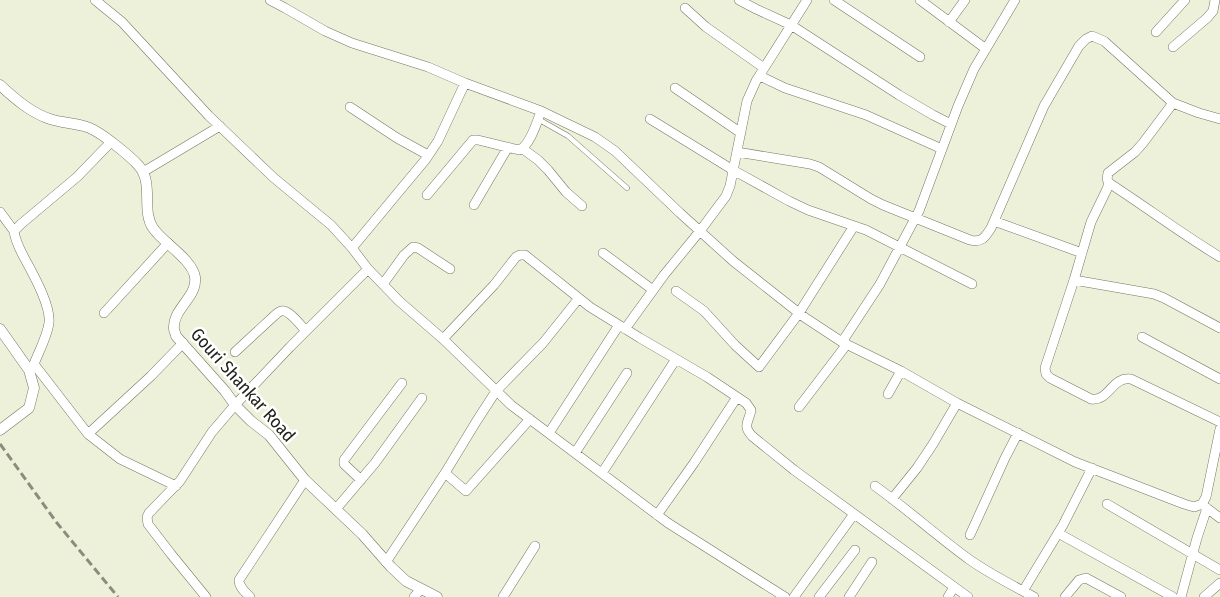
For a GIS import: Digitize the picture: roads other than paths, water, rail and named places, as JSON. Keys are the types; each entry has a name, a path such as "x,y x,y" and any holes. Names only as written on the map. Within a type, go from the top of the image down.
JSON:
{"street":[{"path":"95,0 122,22 210,116 274,178 331,225 368,269 399,301 443,339 511,405 668,523 785,597"},
{"path":"270,0 325,31 352,43 428,67 595,137 615,151 733,261 799,313 844,343 901,371 957,403 1075,462 1184,504 1194,507 1205,506 1220,518"},
{"path":"740,0 791,25 899,95 951,124"},
{"path":"549,433 622,327 700,232 726,196 730,186 747,101 762,72 807,0"},
{"path":"834,0 920,57"},
{"path":"920,0 932,4 949,22 986,50"},
{"path":"949,22 965,0"},
{"path":"799,407 844,343 880,284 919,211 951,124 974,69 1015,0"},
{"path":"1156,32 1185,0"},
{"path":"1173,47 1213,11 1214,0"},
{"path":"685,8 762,72 785,88 866,115 942,149"},
{"path":"737,152 819,167 871,199 976,242 985,236 991,228 1044,106 1079,46 1086,39 1092,36 1104,40 1173,102 1199,113 1220,119"},
{"path":"352,248 403,188 438,141 465,83"},
{"path":"0,85 35,113 50,119 90,128 111,142 138,165 143,172 220,126"},
{"path":"675,88 740,133"},
{"path":"1173,102 1143,143 1108,173 1107,190 1091,222 1045,368 1046,374 1050,378 1091,399 1097,400 1102,398 1119,380 1126,378 1220,422"},
{"path":"350,107 397,138 428,155"},
{"path":"523,149 540,115"},
{"path":"650,119 733,170 789,201 808,210 866,230 972,284"},
{"path":"427,195 473,140 478,140 520,150 523,149 538,160 566,192 582,206"},
{"path":"14,232 77,177 111,142"},
{"path":"474,205 508,146"},
{"name":"Gouri Shankar Road","path":"143,172 147,188 148,218 151,226 183,258 192,269 195,277 194,287 176,316 174,328 176,336 235,405 269,435 306,480 362,534 386,562 417,593 437,597"},
{"path":"1108,183 1220,257"},
{"path":"0,212 14,232 22,254 38,284 48,313 49,321 46,334 34,364 88,434 120,459 176,486"},
{"path":"994,221 1082,253"},
{"path":"676,291 704,311 734,345 759,368 799,313 854,226"},
{"path":"104,312 168,243"},
{"path":"383,284 404,255 413,247 418,248 450,269"},
{"path":"603,253 653,290"},
{"path":"443,339 494,285 511,262 516,257 525,254 590,307 737,397 751,410 746,425 747,430 752,436 794,470 968,597"},
{"path":"206,597 148,524 147,517 180,481 212,432 235,405 368,269"},
{"path":"1074,280 1154,294 1220,328"},
{"path":"386,562 496,391 543,343 579,298"},
{"path":"236,352 281,311 291,314 306,331"},
{"path":"0,329 29,370 34,388 29,408 0,430"},
{"path":"1142,337 1220,379"},
{"path":"88,434 151,376 183,343"},
{"path":"602,473 676,359"},
{"path":"888,394 901,371"},
{"path":"575,453 627,373"},
{"path":"361,480 347,468 344,460 402,382"},
{"path":"657,515 737,397"},
{"path":"336,509 375,463 422,398"},
{"path":"892,499 934,444 957,403"},
{"path":"444,473 466,491 530,419"},
{"path":"1181,597 1205,506 1220,429"},
{"path":"970,535 1018,434"},
{"path":"1023,591 1058,533 1092,468"},
{"path":"250,597 239,583 239,580 306,480"},
{"path":"875,486 969,559 1034,597"},
{"path":"1107,504 1220,570"},
{"path":"794,597 854,514"},
{"path":"1058,533 1173,597"},
{"path":"503,597 535,546"},
{"path":"819,597 855,550"},
{"path":"849,597 872,562"},
{"path":"1066,597 1079,580 1086,578 1121,597"},
{"path":"1204,597 1220,583"},
{"path":"948,597 954,588"}],"lane":[{"path":"540,115 568,136 627,188"}],"railway":[{"path":"0,444 57,523 118,597"}]}
